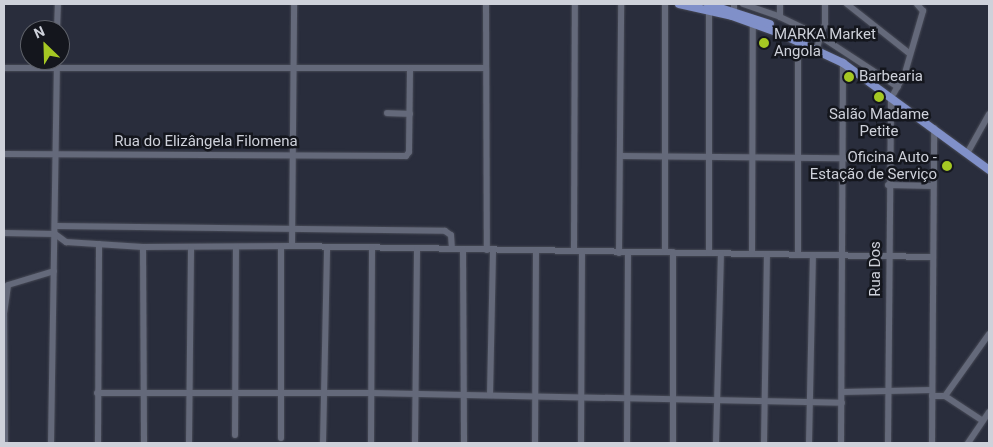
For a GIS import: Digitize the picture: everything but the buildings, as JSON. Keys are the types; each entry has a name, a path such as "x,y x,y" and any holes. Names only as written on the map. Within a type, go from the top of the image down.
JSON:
{"main road":[{"path":"679,4 734,8 818,45 895,92 989,165"},
{"path":"709,7 798,41 895,92 934,128 989,170"}],"street":[{"path":"57,20 58,4"},
{"path":"292,246 294,4"},
{"path":"486,4 490,395"},
{"path":"574,252 575,4"},
{"path":"619,253 622,4"},
{"path":"664,252 665,4"},
{"path":"743,4 780,16 820,36 895,92"},
{"path":"780,4 780,16"},
{"path":"818,45 825,24 825,4"},
{"path":"847,4 910,54"},
{"name":"Rua Dos","path":"888,443 888,159 895,92 910,54 923,11 918,4"},
{"path":"709,7 709,253"},
{"path":"752,254 754,24"},
{"path":"798,41 798,255"},
{"path":"841,443 843,63"},
{"path":"4,68 20,68"},
{"path":"70,68 486,68"},
{"path":"387,114 410,114 410,69"},
{"path":"50,443 56,226 57,70"},
{"name":"Rua do Elizângela Filomena","path":"4,154 409,155 410,114"},
{"path":"969,150 989,115"},
{"path":"932,443 934,128"},
{"path":"621,156 664,158 888,159"},
{"path":"888,185 933,186"},
{"path":"56,226 445,231 451,235 452,249"},
{"path":"4,233 55,234 66,242 143,247 292,246 536,252 673,252 932,257"},
{"path":"98,443 99,244"},
{"path":"143,247 144,443"},
{"path":"189,443 191,247"},
{"path":"234,435 236,247"},
{"path":"281,247 281,438"},
{"path":"323,443 326,393 327,247"},
{"path":"372,248 372,443"},
{"path":"415,443 418,249"},
{"path":"463,249 464,443"},
{"path":"535,443 536,252"},
{"path":"581,443 582,252"},
{"path":"673,252 673,443"},
{"path":"626,443 628,397 628,253"},
{"path":"716,443 721,254"},
{"path":"764,443 767,254"},
{"path":"809,443 813,255"},
{"path":"5,443 4,314 11,283 54,271"},
{"path":"945,396 989,334"},
{"path":"842,392 889,390 932,393 945,396 983,421"},
{"path":"97,393 372,393 842,403"},
{"path":"968,443 989,412"}],"place":[{"name":"MARKA Market Angola","path":"764,43"},
{"name":"Barbearia","path":"849,77"},
{"name":"Salão Madame Petite","path":"879,97"},
{"name":"Oficina Auto - Estação de Serviço","path":"947,166"}]}
